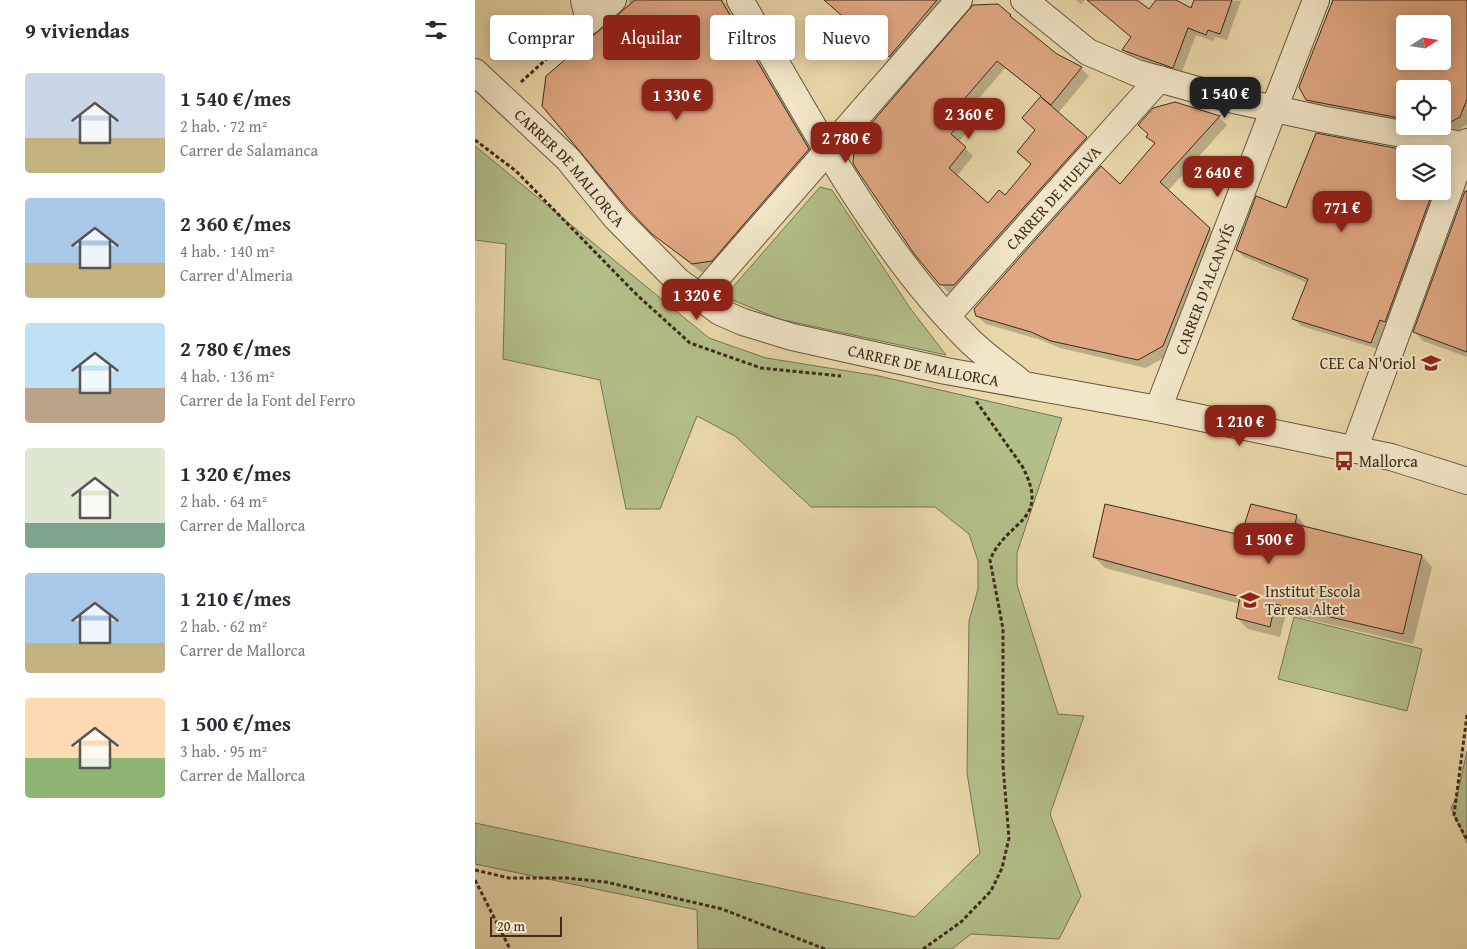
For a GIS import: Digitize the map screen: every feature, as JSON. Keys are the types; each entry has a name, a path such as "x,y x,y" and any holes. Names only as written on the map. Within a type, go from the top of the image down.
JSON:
{"street":[{"path":"587,11 613,0"},
{"path":"740,0 829,151 887,241 917,281 969,341 1022,383"},
{"path":"699,298 959,0"},
{"path":"1024,0 1088,52 1137,73 1275,109 1466,145 1354,450"},
{"name":"CARRER D'ALCANYÍS","path":"1158,409 1317,0"},
{"name":"CARRER DE MALLORCA","path":"475,72 568,159 617,218 678,281 699,298 720,312 735,319 792,337 947,370 1158,409 1391,457 1467,481"},
{"name":"CARRER DE HUELVA","path":"947,316 1159,79"}],"path":[{"path":"529,74 587,11"},
{"path":"475,140 516,171 637,295 690,343 761,368"},
{"path":"923,949 961,922 991,891 1002,868 1009,838 1003,766 1003,629 990,560 1008,535 1024,521 1031,510 1033,499 1024,471 974,397"},
{"path":"1467,715 1454,815 1467,840"},
{"path":"475,870 509,878 566,878 606,882 722,909 825,949"},
{"path":"475,880 510,949"}],"green space":[{"path":"475,146 709,338 766,358 879,376 1062,418 1017,553 1017,585 1058,714 1084,716 1050,814 1081,896 1059,939 971,934 952,949 698,949 697,910 475,864 475,823 915,917 980,853 967,773 969,621 978,589 978,561 969,534 935,507 811,507 735,436 697,416 660,509 626,509 600,380 503,359 506,244 475,240"},
{"path":"820,187 832,190 910,308 946,355 779,319 730,299 732,288"},
{"path":"1294,617 1422,649 1407,711 1278,679"},
{"path":"1467,751 1467,843 1451,808 1457,796"}],"building":[{"path":"635,0 721,0 730,15 710,15 710,60 756,60 809,149 712,261 692,264 652,234 627,208 542,106 546,76 565,60 593,60 593,36 603,27 603,60 700,60 700,15 617,15"},
{"path":"824,0 937,0 889,57 888,15 841,15"},
{"path":"1087,0 1137,0 1149,9 1156,0 1176,0 1191,8 1194,0 1232,0 1220,34 1208,30 1206,35 1188,28 1173,68 1122,50 1131,37"},
{"path":"1333,0 1467,0 1467,99 1460,117 1451,122 1451,80 1396,80 1396,117 1306,100 1299,87"},
{"path":"998,4 1057,54 1082,67 1051,105 1041,97 1087,137 954,285 940,285 915,255 857,170 853,163 854,150 866,136 863,133 973,5","holes":["997,61 1041,96 1022,118 1035,130 1017,152 1031,164 1005,195 999,190 988,203 949,168 966,147 951,134 969,111 960,104"]},
{"path":"1175,102 1220,116 1160,182 1210,228 1163,346 1138,360 1051,341 1031,332 976,316 974,309 1101,166 1120,184 1155,143 1146,137 1148,134 1138,125 1153,108"},
{"path":"1316,133 1396,148 1396,200 1430,200 1385,322 1380,320 1371,343 1292,319 1308,279 1236,250 1256,196 1286,208"},
{"path":"1465,191 1467,191 1467,352 1413,332"},
{"path":"1105,504 1241,535 1251,504 1297,515 1295,524 1422,555 1403,634 1275,604 1270,627 1236,618 1240,597 1093,557"}],"place":[{"name":"CEE Ca N'Oriol","path":"1431,363"},
{"name":"Mallorca","path":"1344,461"},
{"name":"Institut Escola Teresa Altet","path":"1250,600"}]}
